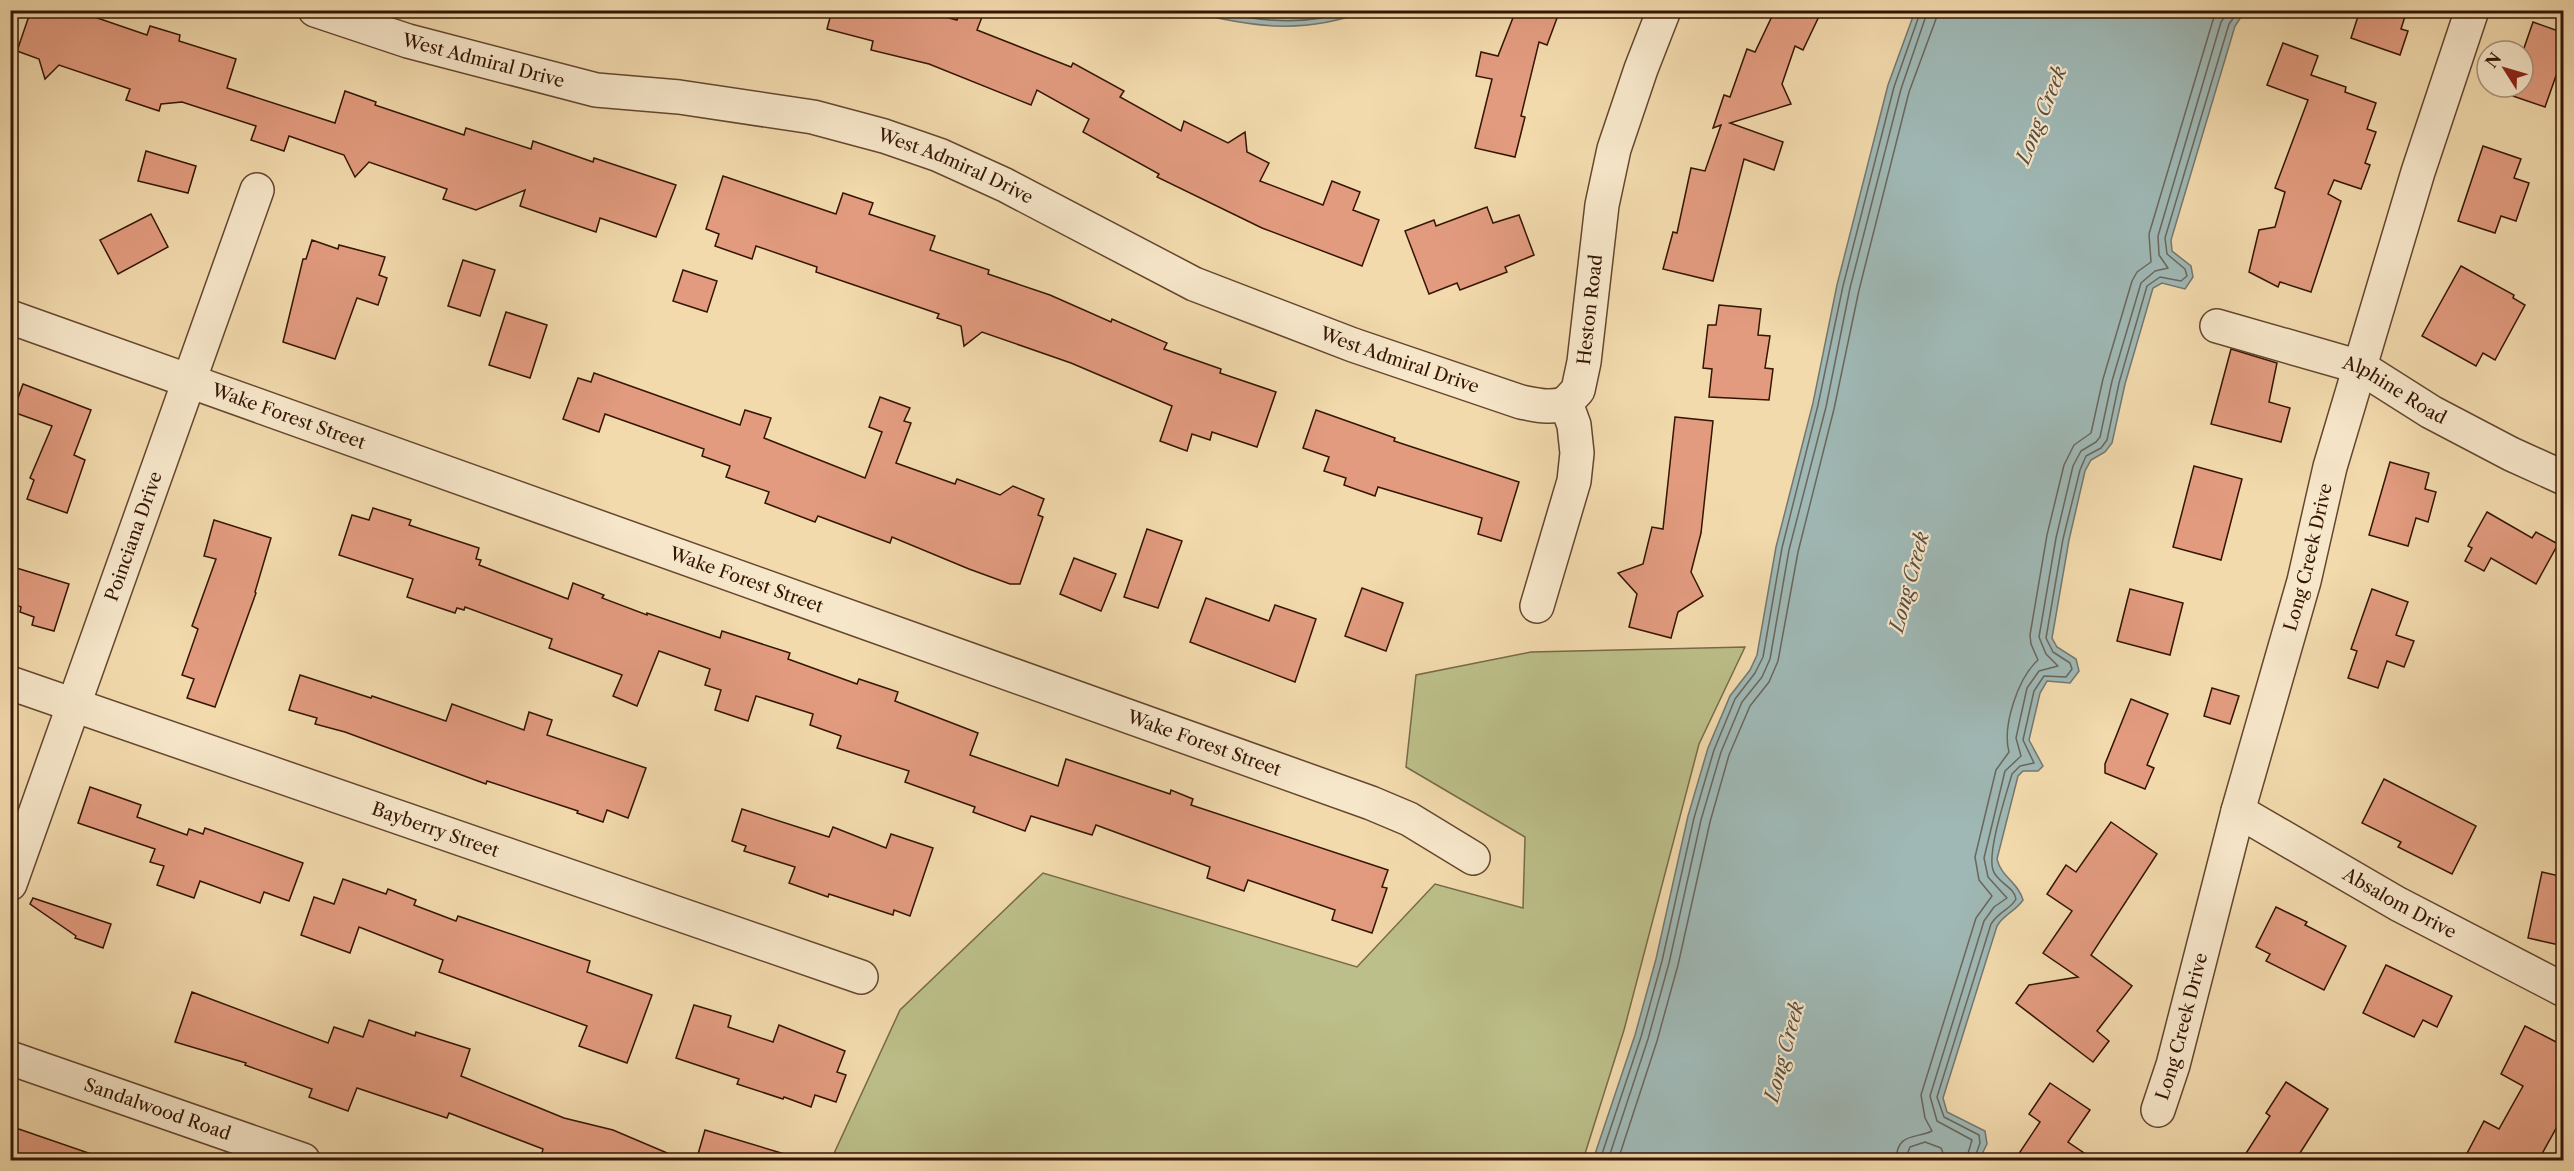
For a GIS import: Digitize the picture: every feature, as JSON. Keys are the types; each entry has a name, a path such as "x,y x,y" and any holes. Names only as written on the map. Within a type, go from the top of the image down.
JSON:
{"street":[{"name":"West Admiral Drive","path":"315,10 408,41 596,90 679,98 813,117 884,136 939,155 1005,184 1194,284 1353,345 1521,402 1558,407 1566,403"},
{"name":"Heston Road","path":"1566,403 1578,390 1584,362 1602,205 1614,149 1664,10"},
{"name":"Long Creek Drive","path":"2158,1110 2173,1065 2238,811 2304,581 2330,467 2418,172 2472,10"},
{"name":"Poinciana Drive","path":"10,884 257,190"},
{"name":"Wake Forest Street","path":"10,317 1371,802 1409,819 1473,858"},
{"name":"Alphine Road","path":"2217,326 2360,367 2431,412 2511,454 2564,478"},
{"path":"1537,606 1574,482 1577,453 1574,425 1566,403"},
{"name":"Bayberry Street","path":"10,683 861,977"},
{"name":"Absalom Drive","path":"2238,811 2398,904 2564,990"},
{"name":"Sandalwood Road","path":"10,1058 303,1161"}],"green space":[{"path":"1745,647 1699,744 1624,1030 1583,1160 831,1160 900,1010 1043,873 1357,967 1435,884 1523,908 1525,837 1406,767 1416,675 1531,652"}],"water":[{"path":"1366,10 1343,19 1299,26 1255,24 1187,11"},
{"name":"Long Creek","path":"2259,10 2259,13 2241,17 2235,26 2171,240 2172,251 2191,266 2193,277 2185,289 2162,283 2153,288 2125,384 2112,443 2105,452 2091,460 2085,471 2069,540 2052,638 2057,647 2076,659 2079,671 2070,683 2047,681 2040,693 2029,740 2043,766 2038,771 2023,771 2018,776 1997,859 2023,900 1997,926 1943,1098 1947,1112 1985,1131 1987,1144 1979,1160 1939,1160 1926,1155 1920,1156 1917,1160 1593,1160 1635,1035 1656,959 1688,816 1708,748 1730,696 1750,670 1757,655 1776,547 1813,403 1837,285 1888,85 1915,11"}],"building":[{"path":"31,10 74,10 147,35 150,26 180,35 179,41 236,59 227,88 335,123 345,91 376,102 375,105 464,135 466,128 531,149 533,141 593,162 594,158 676,185 656,237 600,218 596,232 520,206 525,190 476,210 443,199 447,189 369,162 355,177 344,155 289,136 284,151 251,140 256,126 182,102 161,104 159,111 126,100 130,89 59,65 45,79 39,59 17,51"},
{"path":"832,10 919,10 957,20 960,10 966,10 982,17 977,30 1071,67 1073,63 1124,91 1120,97 1181,131 1184,121 1228,143 1245,132 1247,152 1269,163 1260,181 1323,205 1332,181 1360,192 1353,210 1379,220 1362,266 1262,228 1157,177 1159,174 1083,132 1089,119 1037,90 1031,105 929,64 871,50 873,41 827,29"},
{"path":"1516,10 1560,10 1547,45 1539,42 1521,116 1525,117 1515,157 1475,148 1492,79 1476,76 1481,52 1498,56"},
{"path":"1775,10 1822,10 1803,50 1795,46 1782,84 1791,104 1730,123 1783,142 1774,170 1744,159 1713,281 1663,269 1673,232 1677,233 1691,168 1705,171 1721,125 1713,128 1724,95 1730,97 1747,49 1755,52"},
{"path":"2360,10 2407,10 2401,29 2408,31 2400,55 2351,38"},
{"path":"2533,22 2564,33 2564,53 2545,107 2522,99 2535,99 2535,39 2527,39"},
{"path":"2283,43 2318,56 2311,75 2346,87 2345,92 2376,103 2367,129 2376,132 2365,163 2370,165 2361,189 2334,180 2328,194 2341,201 2311,292 2280,282 2278,287 2249,272 2259,230 2275,227 2285,192 2275,188 2308,100 2267,85"},
{"path":"2483,146 2521,159 2514,178 2529,183 2516,221 2501,216 2495,233 2458,221"},
{"path":"146,151 196,166 188,193 138,181"},
{"path":"723,176 836,214 843,193 873,203 869,214 935,236 930,250 989,270 988,274 1050,295 1111,322 1112,319 1167,343 1164,349 1221,369 1220,373 1276,392 1257,447 1212,432 1210,440 1192,434 1187,451 1160,441 1172,406 1071,363 982,332 964,346 961,326 937,318 939,314 816,272 817,267 756,246 752,259 715,246 719,234 706,229"},
{"path":"1487,207 1493,223 1519,215 1534,255 1505,267 1507,272 1460,290 1457,283 1429,294 1405,231 1434,220 1436,226"},
{"path":"151,214 168,247 118,274 100,240"},
{"path":"312,240 338,249 339,245 385,257 379,275 387,278 378,305 357,298 335,359 283,342 303,259 306,259"},
{"path":"463,260 495,270 480,316 448,306"},
{"path":"2461,266 2514,295 2513,298 2525,305 2495,360 2483,353 2476,366 2422,336"},
{"path":"683,270 717,281 707,312 673,301"},
{"path":"1719,305 1761,309 1758,335 1770,336 1765,368 1773,369 1769,400 1709,397 1712,369 1703,368 1708,325 1716,325"},
{"path":"506,312 547,325 530,378 489,365"},
{"path":"2231,349 2277,363 2269,402 2290,408 2281,442 2211,424"},
{"path":"594,373 740,425 745,410 771,418 764,438 865,478 882,432 869,427 880,397 910,408 904,421 911,423 896,463 955,484 957,479 1000,495 1013,486 1044,499 1038,515 1043,517 1020,584 1010,584 969,569 892,537 890,543 818,516 815,522 765,503 769,492 726,477 730,466 702,456 704,449 605,414 599,432 563,419 578,378 591,382"},
{"path":"23,384 91,410 74,455 85,460 67,513 27,499 34,480 30,478 52,426 13,412"},
{"path":"1316,410 1395,438 1394,441 1519,482 1501,541 1478,534 1482,518 1378,487 1375,496 1344,485 1346,478 1324,471 1329,457 1303,448"},
{"path":"1675,417 1713,421 1701,533 1691,572 1703,596 1678,612 1671,638 1629,627 1637,594 1618,573 1643,564 1652,527 1663,529"},
{"path":"2390,462 2429,473 2425,489 2436,492 2428,522 2416,518 2408,546 2369,535"},
{"path":"2194,466 2242,479 2221,560 2173,547"},
{"path":"373,508 411,520 409,525 479,548 476,559 481,560 479,565 568,599 573,583 604,595 602,598 647,615 647,613 720,638 722,631 790,653 788,659 857,684 859,679 898,692 895,701 978,733 970,755 1058,786 1066,759 1170,794 1171,790 1193,799 1191,805 1388,870 1382,887 1387,888 1372,933 1332,920 1335,910 1248,880 1244,891 1207,878 1210,867 1096,825 1092,835 1031,816 1025,831 973,812 975,807 905,782 909,771 837,748 841,736 810,725 813,714 756,696 748,721 715,710 721,690 705,685 710,669 659,651 637,706 613,696 622,675 549,648 552,639 465,607 464,610 457,608 455,613 407,597 413,579 339,555 352,515 369,520"},
{"path":"2487,512 2532,538 2536,532 2558,544 2536,584 2491,558 2484,571 2465,561 2472,548 2468,546"},
{"path":"214,520 271,538 256,593 215,707 187,698 194,679 182,675 198,629 192,626 216,559 204,556"},
{"path":"1147,529 1182,541 1158,608 1124,597"},
{"path":"1074,558 1116,574 1101,611 1060,594"},
{"path":"10,566 69,584 54,631 32,625 34,617 20,612 21,607 10,603"},
{"path":"1362,588 1403,603 1386,651 1345,636"},
{"path":"2130,589 2183,603 2170,655 2117,641"},
{"path":"2372,589 2408,602 2396,635 2414,641 2404,667 2387,661 2378,688 2348,678 2357,651 2351,649"},
{"path":"1206,598 1269,621 1275,605 1316,619 1295,682 1190,642"},
{"path":"300,675 446,721 452,704 524,730 529,712 552,720 547,735 646,768 628,818 607,810 603,822 577,813 578,811 487,781 486,784 345,732 315,724 317,718 289,710"},
{"path":"2212,688 2239,696 2230,724 2204,716"},
{"path":"2131,699 2168,714 2147,765 2154,768 2145,789 2105,773 2105,764"},
{"path":"2384,779 2476,826 2452,874 2398,847 2401,842 2362,823"},
{"path":"90,787 141,805 137,817 187,835 189,829 203,834 205,828 303,863 289,901 264,892 260,903 200,881 194,898 157,885 164,866 150,862 155,849 78,823"},
{"path":"742,809 829,837 833,827 886,848 891,834 933,848 910,916 894,910 893,915 829,894 828,897 789,883 795,867 744,851 746,846 732,841"},
{"path":"2111,822 2157,854 2091,955 2132,986 2097,1031 2109,1041 2093,1062 2016,1003 2029,985 2078,977 2043,953 2072,911 2047,894 2066,865 2076,872"},
{"path":"2542,872 2564,877 2564,946 2528,938"},
{"path":"343,879 386,894 388,889 416,900 414,905 456,921 458,916 590,961 587,972 652,995 627,1063 579,1046 587,1026 439,972 443,960 359,927 350,953 301,935 314,897 334,904"},
{"path":"33,898 111,924 103,948 75,938 76,936 30,904"},
{"path":"2276,907 2307,922 2305,925 2346,946 2324,990 2266,961 2270,954 2256,947"},
{"path":"2386,965 2452,996 2437,1027 2423,1020 2414,1037 2363,1013"},
{"path":"192,992 328,1043 334,1027 363,1037 369,1020 415,1036 416,1032 470,1049 461,1076 564,1118 613,1130 686,1161 540,1161 543,1149 449,1113 447,1118 357,1088 348,1111 309,1097 312,1089 245,1065 246,1063 175,1042"},
{"path":"694,1005 731,1016 728,1027 773,1042 779,1025 845,1051 837,1072 846,1075 836,1102 815,1095 811,1107 737,1084 739,1079 676,1058"},
{"path":"2525,1026 2564,1046 2564,1114 2538,1161 2463,1161 2484,1121 2499,1129 2523,1086 2501,1074"},
{"path":"2286,1082 2328,1109 2295,1161 2241,1161 2270,1116 2266,1113"},
{"path":"2050,1083 2090,1110 2068,1142 2096,1161 2014,1161 2040,1122 2029,1114"},
{"path":"10,1126 100,1157 99,1161 10,1161"},
{"path":"705,1130 788,1155 787,1161 696,1161"}]}
